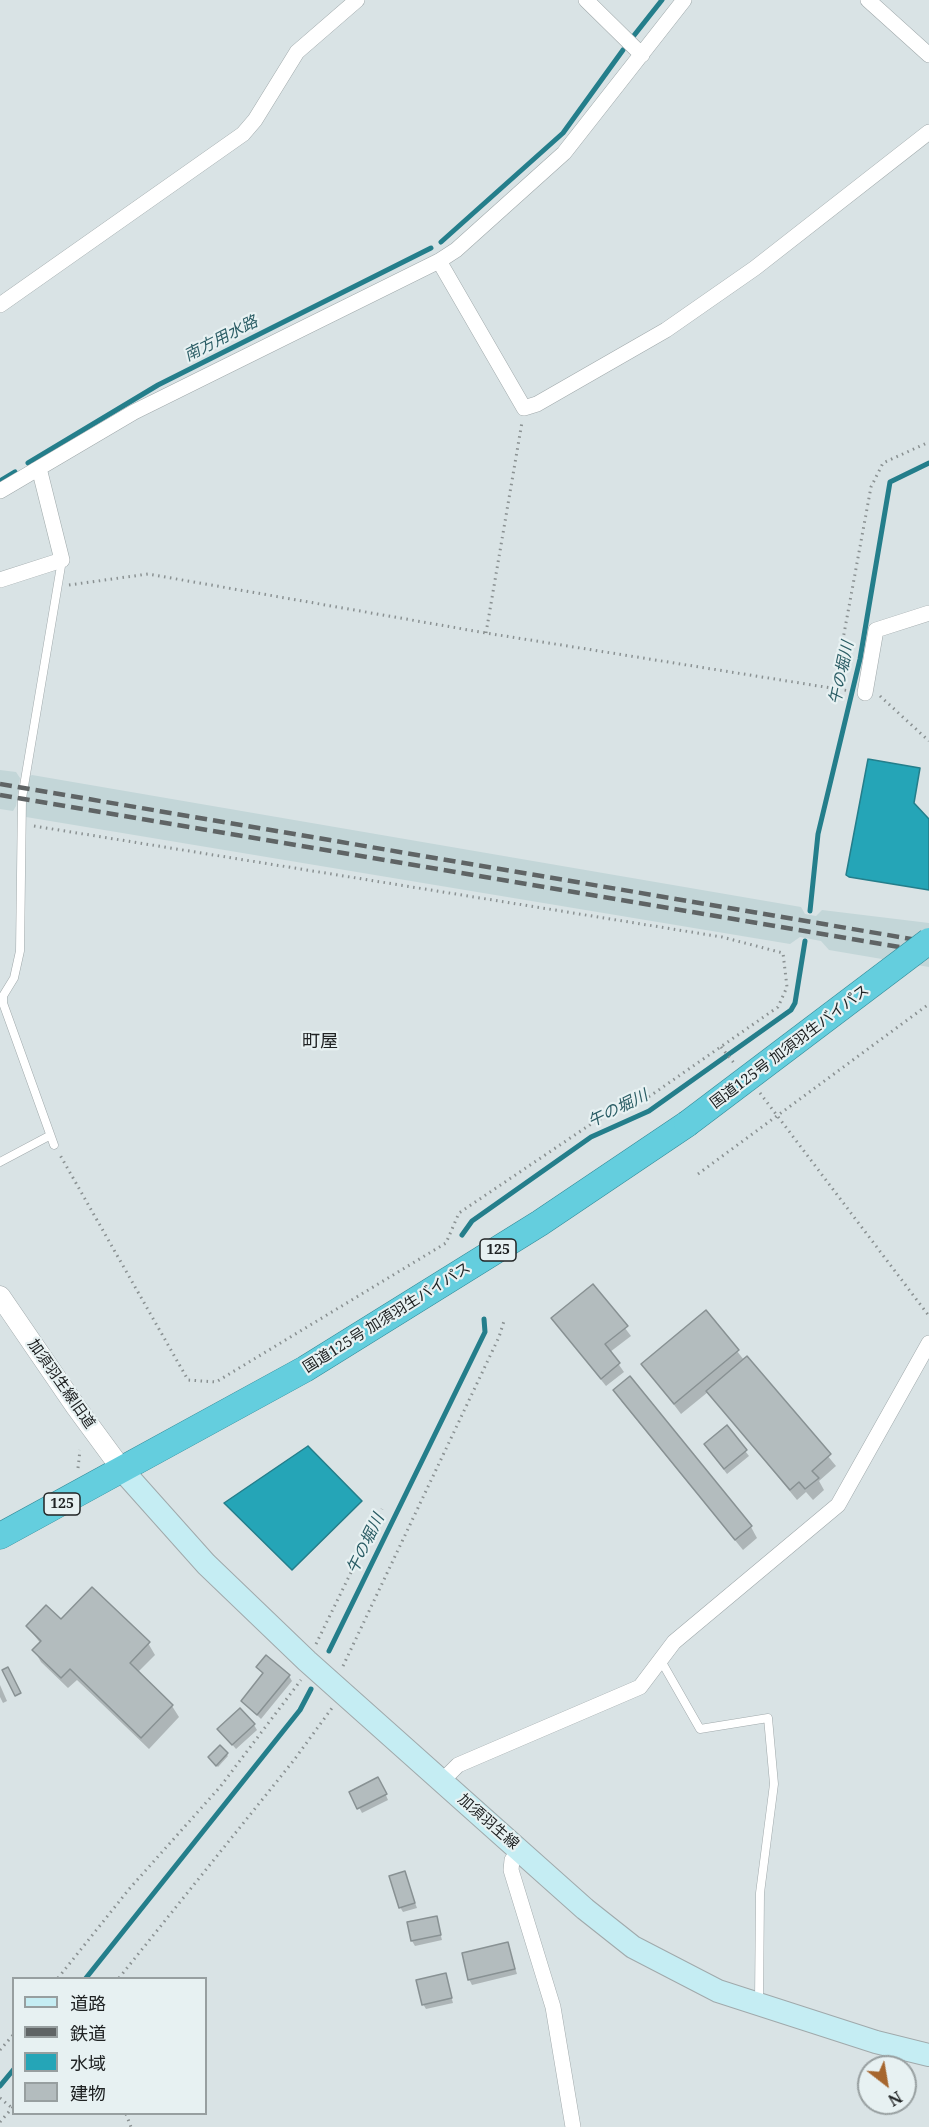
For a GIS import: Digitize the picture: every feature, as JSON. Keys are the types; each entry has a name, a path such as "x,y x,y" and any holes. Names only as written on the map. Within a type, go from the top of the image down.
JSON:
{"highway":[{"name":"国道125号 加須羽生バイパス","path":"0,1536 305,1370 402,1311 687,1124 929,941"}],"main road":[{"name":"加須羽生線","path":"123,1471 206,1564 308,1660 585,1909 633,1947 690,1979 759,2005 929,2055"}],"street":[{"path":"0,305 243,134 255,120 297,52 357,0"},
{"path":"586,0 642,55"},
{"path":"0,491 134,412 439,261 473,236 564,153 684,0"},
{"path":"868,0 929,55"},
{"path":"439,261 524,408 537,404 666,330 754,268 929,132"},
{"path":"0,580 62,560 39,468"},
{"path":"865,693 876,630 929,613"},
{"name":"加須羽生線旧道","path":"0,1296 123,1471"},
{"path":"442,1781 458,1766 640,1687 674,1642 838,1505 929,1343"},
{"path":"519,1850 512,1860 511,1870 553,2007 573,2127"}],"lane":[{"path":"54,1145 3,1004 3,996 14,978 20,951 21,824 26,774 62,560"},
{"path":"0,1162 49,1136"},
{"path":"660,1659 700,1729 768,1718 774,1784 760,1893 761,1993 759,2005"}],"path":[{"path":"486,633 524,408"},
{"path":"834,688 871,487 883,464 929,442"},
{"path":"59,587 148,574 486,633 865,693 883,697 929,741"},
{"path":"21,824 722,937 783,953 787,987 778,1007 650,1096 594,1122 459,1213 446,1243 216,1382 188,1380 54,1145"},
{"path":"698,1174 780,1116 929,1004"},
{"path":"720,1047 735,1064"},
{"path":"758,1090 780,1116 929,1316"},
{"path":"120,1977 294,1760 338,1688 348,1654 503,1329 504,1321"},
{"path":"59,1977 130,1888 220,1787 305,1676 308,1660 382,1509"},
{"path":"0,2050 12,2036"},
{"path":"0,2122 12,2108"}],"shaded area":[{"path":"0,770 16,772 20,778 16,806 13,811 0,809"},
{"path":"32,775 801,907 805,914 816,916 822,910 929,923 929,967 829,950 821,941 800,937 790,944 26,817 24,806 28,777"}],"water":[{"path":"868,759 920,768 914,803 929,819 929,890 846,875"},
{"path":"308,1446 362,1501 292,1570 224,1503"}],"building":[{"path":"593,1284 628,1326 605,1344 620,1363 601,1379 551,1318"},
{"path":"706,1310 739,1350 674,1404 641,1364"},
{"path":"747,1356 831,1454 812,1471 819,1478 805,1489 799,1482 790,1490 706,1391"},
{"path":"630,1376 752,1526 735,1540 613,1390"},
{"path":"727,1425 747,1450 724,1469 704,1444"},
{"path":"92,1587 150,1642 130,1663 173,1705 141,1738 70,1669 61,1678 32,1650 41,1641 26,1626 46,1605 61,1619"},
{"path":"266,1655 290,1675 257,1715 241,1701 263,1673 256,1667"},
{"path":"8,1667 21,1693 15,1696 2,1670"},
{"path":"240,1708 255,1724 232,1745 217,1729"},
{"path":"220,1745 228,1753 216,1766 208,1757"},
{"path":"378,1777 387,1794 357,1809 349,1792"},
{"path":"405,1871 415,1903 399,1908 389,1876"},
{"path":"437,1916 441,1935 411,1941 407,1922"},
{"path":"508,1942 515,1969 468,1980 462,1953"},
{"path":"446,1973 452,1998 422,2005 416,1980"}],"waterway":[{"name":"南方用水路","path":"632,38 662,0"},
{"name":"南方用水路","path":"441,242 563,133 623,50"},
{"name":"南方用水路","path":"28,463 158,385 431,248"},
{"name":"午の堀川","path":"810,911 818,834 860,659 890,482 929,463"},
{"name":"南方用水路","path":"0,481 15,472"},
{"name":"午の堀川","path":"462,1235 472,1221 591,1137 649,1111 791,1010 795,1003 805,941"},
{"name":"午の堀川","path":"329,1651 485,1332 484,1319"},
{"name":"午の堀川","path":"87,1977 300,1710 311,1689"},
{"name":"午の堀川","path":"0,2086 12,2071"}],"railway":[{"path":"0,784 929,942"},
{"path":"0,795 929,952"}],"district":[{"name":"町屋","path":"320,1042"}]}
